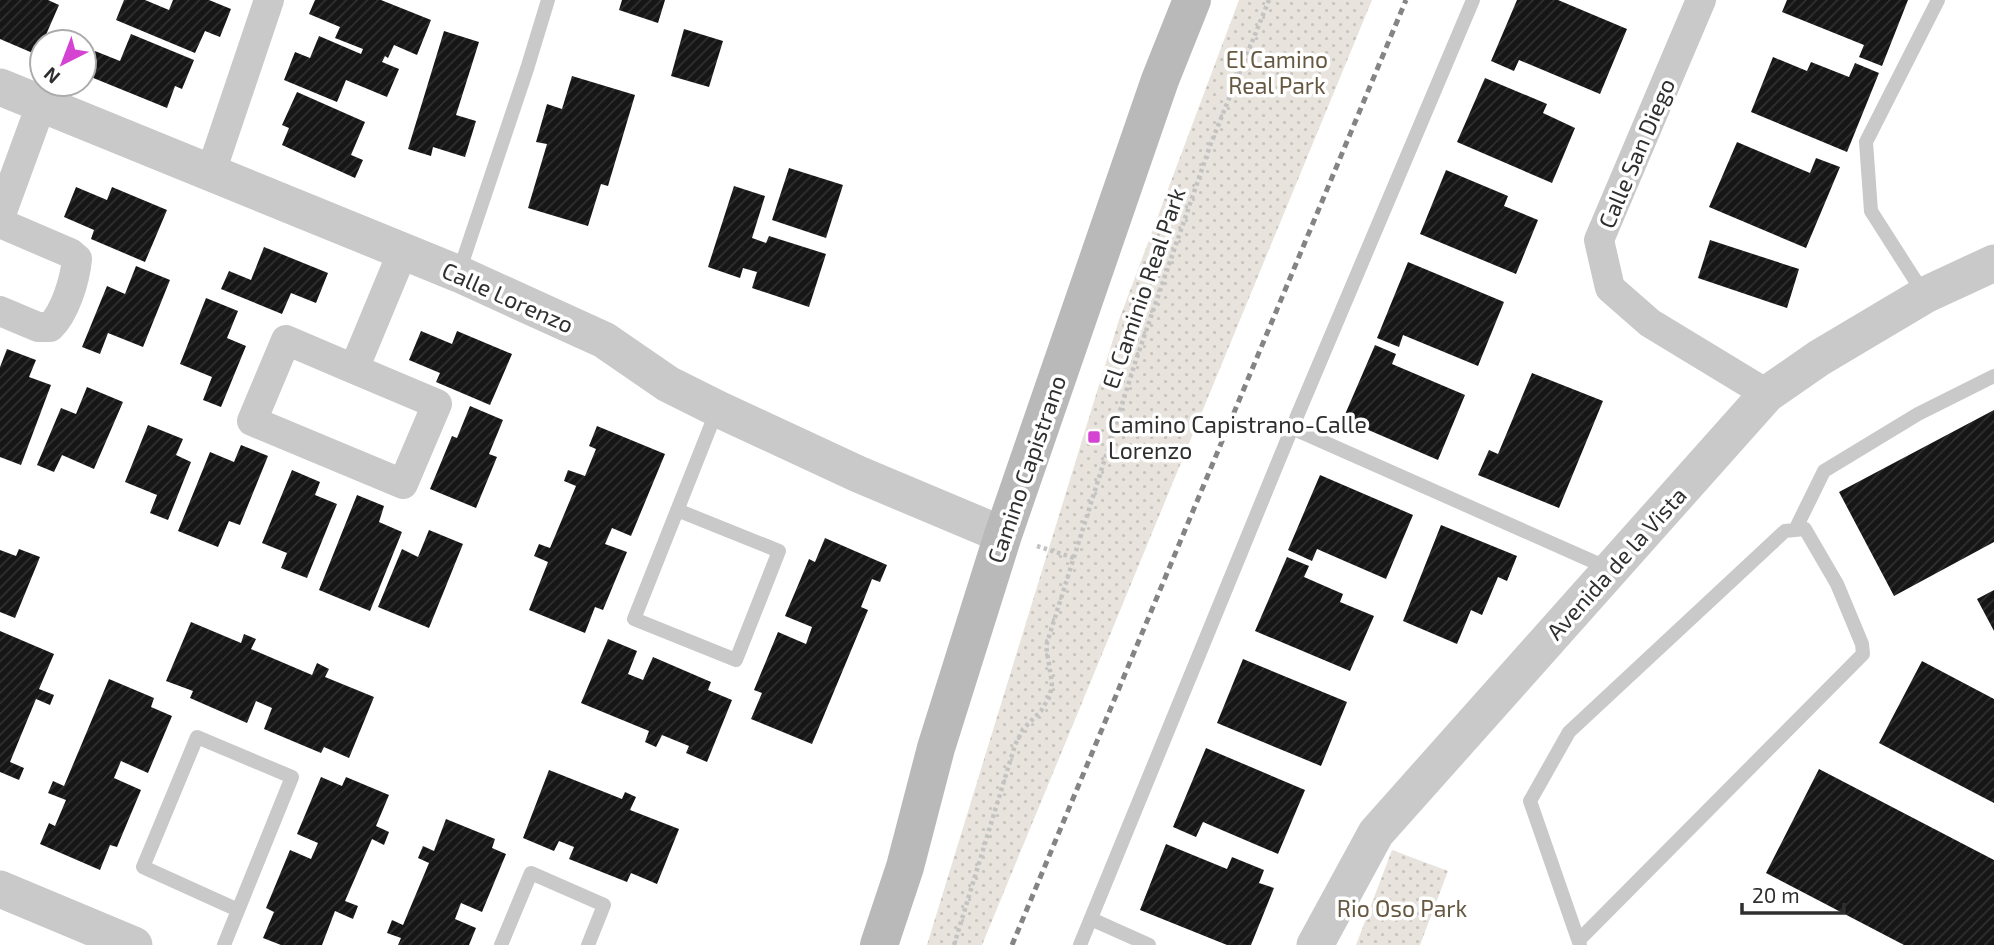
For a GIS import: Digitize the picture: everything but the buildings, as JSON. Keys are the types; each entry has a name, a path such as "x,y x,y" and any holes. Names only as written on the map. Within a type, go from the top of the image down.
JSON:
{"main road":[{"name":"Camino Capistrano","path":"879,945 905,867 936,748 1003,535 1160,80 1192,0"}],"street":[{"path":"211,172 269,0"},
{"name":"Calle San Diego","path":"1701,0 1599,240 1610,288 1650,323 1767,394"},
{"name":"Calle Lorenzo","path":"0,86 459,274 604,340 668,384 718,409 858,474 1003,535"},
{"path":"0,217 41,104"},
{"path":"0,223 70,253 77,259 76,274 58,320 50,327 38,327 0,311"},
{"path":"354,369 403,251"},
{"name":"Avenida de la Vista","path":"1315,945 1376,833 1767,394 1819,358 1925,295 1994,263"},
{"path":"286,340 354,369 437,404 403,484 252,421 286,340"},
{"path":"0,890 134,945"}],"lane":[{"path":"459,274 548,0"},
{"path":"1080,945 1292,428 1474,0"},
{"path":"1925,295 1871,211 1866,142 1938,0"},
{"path":"1795,530 1824,471 1918,414 1994,376"},
{"path":"677,510 779,551 736,660 634,619 677,510 718,409"},
{"path":"1292,428 1610,569"},
{"path":"1805,529 1837,584 1862,644 1863,654 1580,943 1530,801 1569,733 1785,531 1805,529"},
{"path":"224,945 292,777 197,737 143,867 238,910"},
{"path":"501,945 531,873 604,905 588,945"},
{"path":"1091,919 1149,945"}],"path":[{"name":"El Caminio Real Park","path":"954,945 1015,745 1023,729 1041,711 1050,696 1052,683 1046,646 1136,360 1211,143 1269,0"}],"green space":[{"name":"El Camino Real Park","path":"1239,0 1372,0 982,945 927,945 1119,320"},
{"name":"Rio Oso Park","path":"1392,850 1448,871 1420,945 1356,945"}],"railway":[{"path":"1012,945 1406,0"}],"place":[{"name":"Camino Capistrano-Calle Lorenzo","path":"1094,437"}]}
